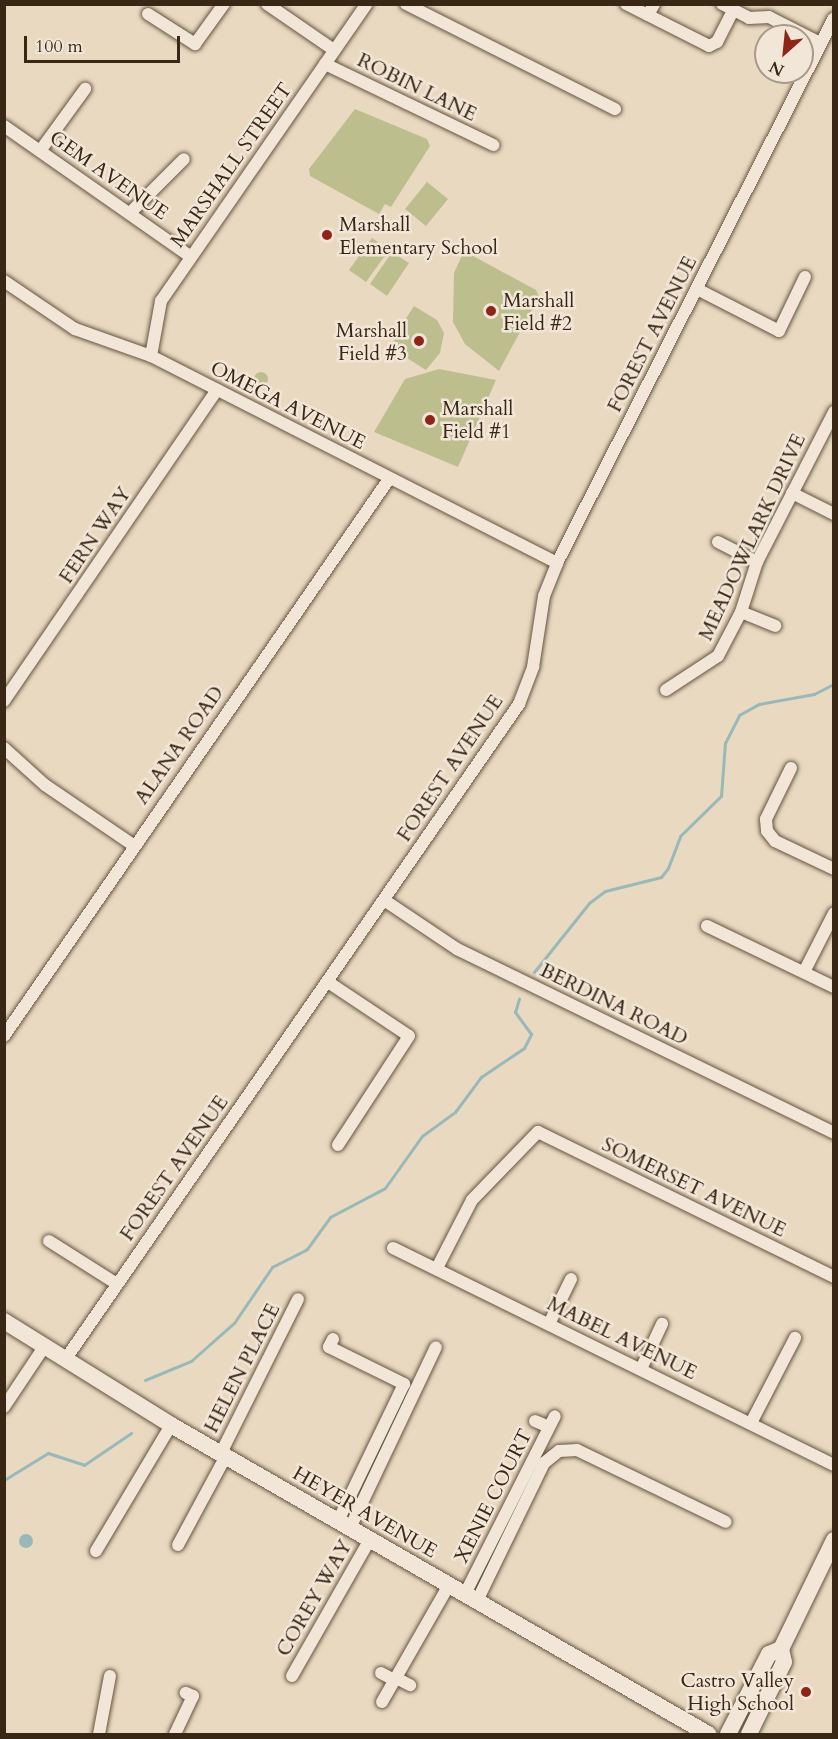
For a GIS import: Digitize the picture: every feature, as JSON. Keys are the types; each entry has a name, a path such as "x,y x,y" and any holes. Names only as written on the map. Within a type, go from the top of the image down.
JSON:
{"street":[{"path":"148,14 195,45 224,4"},
{"path":"267,4 334,50"},
{"name":"MARSHALL STREET","path":"151,356 158,306 367,4"},
{"path":"406,4 615,108"},
{"path":"626,4 651,10 712,46 728,7 749,18 769,17 820,43"},
{"name":"FOREST AVENUE","path":"66,1360 519,704 533,668 544,596 557,563 834,18"},
{"name":"ROBIN LANE","path":"326,64 492,145"},
{"path":"40,151 85,89"},
{"name":"GEM AVENUE","path":"4,126 191,257"},
{"path":"130,213 184,159"},
{"path":"697,289 779,331 805,277"},
{"name":"OMEGA AVENUE","path":"4,281 75,329 151,356 557,563"},
{"name":"FERN WAY","path":"4,701 218,390"},
{"name":"MEADOWLARK DRIVE","path":"666,690 718,656 741,612 757,562 834,412"},
{"name":"ALANA ROAD","path":"4,1036 133,845 389,479"},
{"path":"792,493 834,514"},
{"path":"718,542 757,562"},
{"path":"741,612 775,626"},
{"path":"4,748 45,785 133,845"},
{"path":"791,768 766,819 767,831 776,841 834,869"},
{"name":"BERDINA ROAD","path":"384,900 457,949 834,1133"},
{"path":"804,972 834,913"},
{"path":"707,926 834,987"},
{"path":"328,982 409,1036 338,1145"},
{"name":"SOMERSET AVENUE","path":"437,1268 472,1200 538,1132 834,1277"},
{"path":"49,1241 117,1284"},
{"name":"MABEL AVENUE","path":"393,1248 834,1465"},
{"path":"549,1324 571,1279"},
{"name":"HELEN PLACE","path":"178,1545 298,1299"},
{"name":"HEYER AVENUE","path":"4,1321 171,1425 708,1734"},
{"path":"641,1369 662,1324"},
{"path":"751,1423 795,1338"},
{"path":"333,1339 330,1347 404,1384 344,1524"},
{"path":"4,1407 44,1347"},
{"path":"344,1524 436,1347"},
{"name":"XENIE COURT","path":"471,1598 552,1422 535,1421"},
{"path":"96,1551 171,1425"},
{"path":"471,1598 544,1463 559,1451 577,1450 726,1522"},
{"name":"COREY WAY","path":"292,1676 370,1539"},
{"path":"749,1734 784,1662 781,1649 834,1540"},
{"path":"382,1702 449,1585"},
{"path":"728,1734 769,1654 781,1649"},
{"path":"381,1672 410,1686"},
{"path":"99,1734 110,1676"},
{"path":"175,1734 193,1696 186,1693"}],"green space":[{"path":"355,109 427,139 430,146 391,207 385,204 379,214 310,176 309,169"},
{"path":"427,182 448,199 426,226 405,209"},
{"path":"372,238 389,250 366,282 349,270"},
{"name":"Marshall Field #2","path":"464,251 536,290 539,297 499,371 465,344 453,322 454,273"},
{"path":"392,252 409,263 387,296 370,284"},
{"name":"Marshall Field #3","path":"414,306 437,320 444,333 440,353 426,370 396,351 394,337"},
{"name":"Marshall Field #1","path":"439,369 496,380 458,467 374,432 405,379"},
{"path":"261,372 266,374 268,379 266,384 261,386 256,384 254,379 256,374"}],"water":[{"path":"23,1534 29,1534 33,1541 29,1548 23,1548 19,1544 19,1538"}],"waterway":[{"path":"534,972 589,903 605,891 661,877 668,868 680,836 721,796 725,743 739,715 759,704 814,694 834,684"},
{"path":"145,1380 191,1361 234,1323 272,1267 307,1249 330,1217 385,1188 422,1136 455,1112 481,1077 524,1048 531,1034 515,1012 519,999"},
{"path":"4,1480 48,1453 84,1465 131,1433"}],"place":[{"name":"Marshall Elementary School","path":"327,235"},
{"name":"Marshall Field #2","path":"491,311"},
{"name":"Marshall Field #3","path":"419,341"},
{"name":"Marshall Field #1","path":"430,420"},
{"name":"Castro Valley High School","path":"806,1692"}]}
